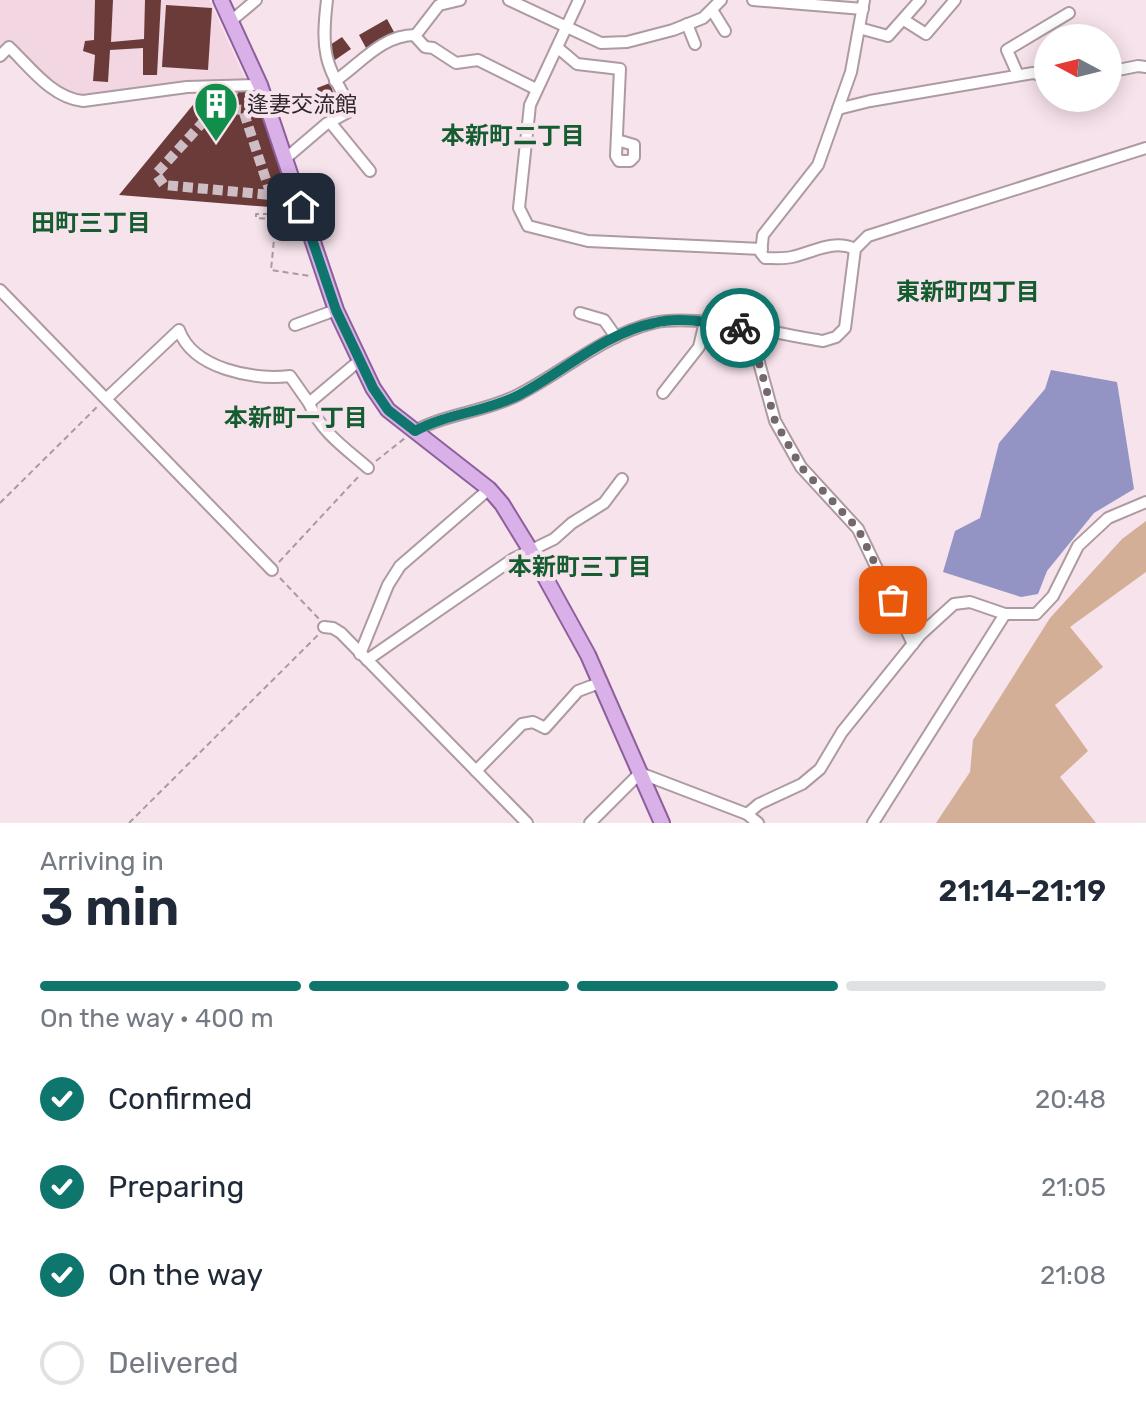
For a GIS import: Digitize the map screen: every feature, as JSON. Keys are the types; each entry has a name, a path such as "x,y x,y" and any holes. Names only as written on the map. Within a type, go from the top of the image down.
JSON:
{"main road":[{"path":"221,0 260,85 336,310 360,360 385,405 489,489 502,504 602,682 662,823"}],"street":[{"path":"231,21 256,0"},
{"path":"285,159 351,107 326,62 327,0"},
{"path":"415,35 439,5 460,0"},
{"path":"509,0 601,43 651,37 703,18 721,0"},
{"path":"579,0 530,105 519,208 528,226 588,241 762,249"},
{"path":"753,0 863,5 851,72 818,165 763,235 762,249 765,258 788,258 835,244 855,249"},
{"path":"859,28 888,36 920,0"},
{"path":"904,20 926,34 955,0"},
{"path":"712,10 725,31"},
{"path":"1018,75 1007,50 1069,13"},
{"path":"687,24 695,44"},
{"path":"335,81 386,42 415,35"},
{"path":"415,35 425,47 433,48 456,63 478,60 536,89"},
{"path":"0,55 9,47 56,92 70,100 83,101 187,87 260,85"},
{"path":"558,48 577,64 620,69 617,140"},
{"path":"1122,69 1146,67"},
{"path":"838,109 892,96 1034,73"},
{"path":"330,122 370,171"},
{"path":"415,431 436,421 491,407 519,395 616,337 654,322 705,322 823,341 836,337 845,328 855,249 868,236 1146,148"},
{"path":"0,290 272,570"},
{"path":"295,325 336,310"},
{"path":"580,313 604,320 616,337"},
{"path":"663,393 699,347 705,322"},
{"path":"743,328 752,337 775,421 801,467 858,529 913,644"},
{"path":"107,398 179,330 182,340 223,369 266,378 290,376 309,403 315,419 332,438 368,468"},
{"path":"309,403 360,360"},
{"path":"363,657 530,550 554,539 572,523 604,503 622,479"},
{"path":"363,657 388,585 400,566 489,489"},
{"path":"747,814 759,804 802,784 820,769 842,732 936,618 954,604 970,602 1005,614 1036,614 1053,596 1078,546 1108,518 1146,502"},
{"path":"873,823 1005,614"},
{"path":"324,627 341,633 527,823"},
{"path":"476,771 522,724 533,722 545,728 578,691 602,682"},
{"path":"590,823 640,773 747,814 758,823"}],"path":[{"path":"279,214 256,214 256,218 276,219 271,270 310,276"},
{"path":"0,503 107,398"},
{"path":"129,823 324,627 272,570 368,468 415,431"}],"shaded area":[{"path":"0,0 209,0 245,79 83,97 64,93 9,42 0,47"},
{"path":"1146,521 1146,572 1070,627 1103,667 1055,705 1088,751 1060,777 1096,823 936,823 970,772 973,740 1050,618 1122,539"}],"water":[{"path":"1051,370 1117,382 1134,489 1094,513 1047,571 1038,594 1021,597 943,572 955,531 980,518 999,443 1045,389"}],"building":[{"path":"95,0 113,0 111,42 144,39 145,0 161,0 157,75 143,75 143,48 110,50 108,82 93,81 95,55 83,51 85,41 94,40"},
{"path":"166,5 212,8 208,70 162,67"},
{"path":"387,19 394,32 366,48 359,35"},
{"path":"342,37 351,49 335,60 327,47"},
{"path":"330,83 338,107 326,112 317,88"},
{"name":"逢妻交流館","path":"206,89 253,92 295,209 119,195"}],"tunnel":[{"path":"231,109 233,91"},
{"path":"231,109 243,110 271,195 164,185 156,174 214,110 231,109"}],"way so far":[{"path":"740,328 752,337 775,421 801,467 858,529 893,600"}],"place":[{"name":"逢妻交流館","path":"216,143"}],"district":[{"name":"本新町二丁目","path":"513,136"},
{"name":"田町三丁目","path":"91,223"},
{"name":"東新町四丁目","path":"968,292"},
{"name":"本新町一丁目","path":"296,418"},
{"name":"本新町三丁目","path":"580,567"}],"route":[{"path":"301,207 336,310 373,388 388,410 415,431 519,395 616,337 654,322 694,321 740,328"}]}
